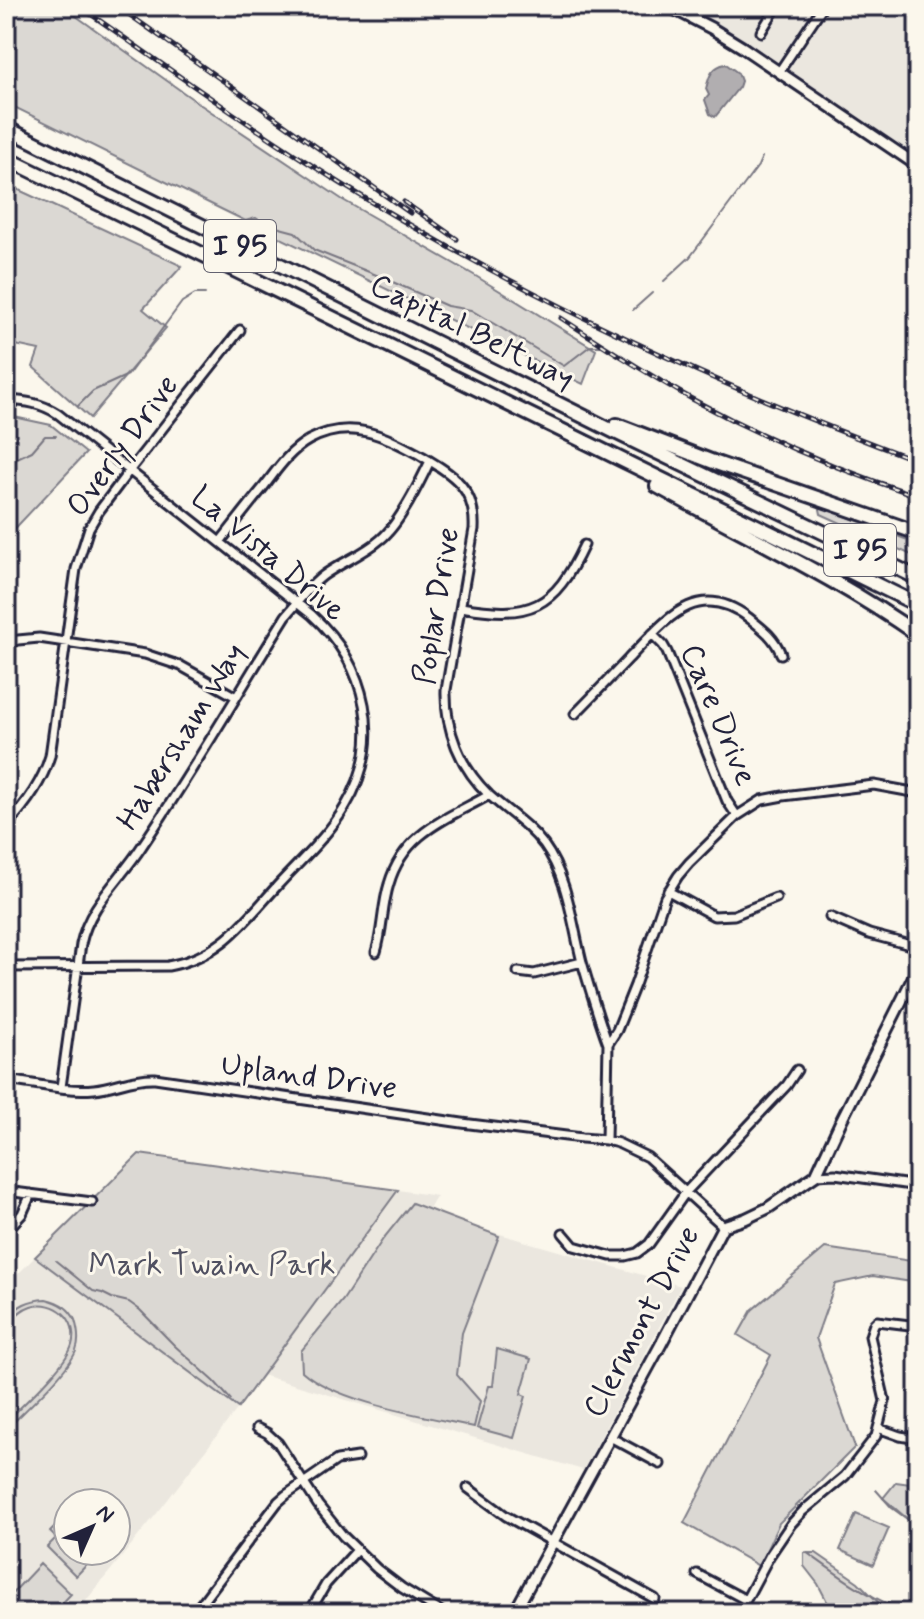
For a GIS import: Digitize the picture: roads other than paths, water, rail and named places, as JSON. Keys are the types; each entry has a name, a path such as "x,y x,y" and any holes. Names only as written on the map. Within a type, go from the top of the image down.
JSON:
{"highway":[{"name":"Capital Beltway","path":"6,128 918,578"},
{"name":"Capital Beltway","path":"6,158 918,605"},
{"path":"476,362 605,421 918,533"},
{"path":"539,420 818,572 918,635"}],"street":[{"path":"668,6 711,28 918,166"},
{"path":"761,32 776,9 765,6"},
{"path":"779,72 819,8"},
{"name":"Overly Drive","path":"6,826 34,792 53,745 76,569 84,541 99,511 240,330"},
{"name":"La Vista Drive","path":"6,400 31,401 58,414 322,624 353,668 363,695 367,724 365,753 358,782 346,807 330,829 236,931 210,951 190,961 168,966 6,967"},
{"name":"Poplar Drive","path":"220,542 286,458 320,436 344,430 370,432 430,461 459,481 468,494 474,513 474,529 446,690 447,718 462,760 476,780 530,829 552,858 608,1044"},
{"name":"Habersham Way","path":"61,1087 77,966 83,933 92,913 142,846 286,616 324,575 386,534 430,461"},
{"path":"461,607 503,613 520,611 537,604 564,583 584,545"},
{"path":"575,714 672,614 699,603 718,603 739,610 766,631 781,654"},
{"name":"Care Drive","path":"652,634 667,652 727,801 737,816"},
{"path":"6,643 39,638 131,651 161,659 198,675 236,697"},
{"path":"606,1140 608,1044 635,985 668,891 689,863 737,816 770,798 865,786 884,786 918,793"},
{"path":"376,952 388,884 405,850 429,827 489,795"},
{"path":"668,891 714,916 734,915 776,898"},
{"path":"830,917 869,934 918,947"},
{"path":"518,972 534,974 582,962"},
{"name":"Clermont Drive","path":"514,1613 723,1226 768,1208 816,1175 918,968"},
{"path":"563,1233 574,1246 610,1256 637,1253 649,1244 686,1192 787,1085 797,1070"},
{"name":"Upland Drive","path":"6,1080 92,1089 155,1078 462,1123 606,1140 647,1157 723,1226"},
{"path":"816,1175 835,1174 918,1186"},
{"path":"6,1191 92,1202"},
{"path":"6,1231 22,1214 31,1194"},
{"path":"739,1613 780,1539 803,1511 845,1476 876,1436 885,1401 870,1336 874,1324 877,1321 918,1326"},
{"path":"257,1428 273,1438 330,1521 357,1550 402,1588 443,1613"},
{"path":"878,1428 918,1439"},
{"path":"610,1437 660,1464"},
{"path":"194,1613 270,1510 303,1482 337,1460 358,1457"},
{"path":"468,1488 500,1512 655,1599"},
{"path":"309,1613 326,1584 357,1550"},
{"path":"697,1574 746,1600"}],"waterway":[{"path":"664,281 690,257 762,157"},
{"path":"245,221 256,218 265,224 295,232 314,250 447,306 471,310 564,366 590,346 605,346"},
{"path":"633,310 652,293"},
{"path":"78,406 93,391 128,375 182,302 195,294 205,294"},
{"path":"6,476 17,458 32,451 45,436 56,436"},
{"path":"56,1261 93,1291 129,1302 140,1310 231,1400"},
{"path":"876,1490 892,1508 918,1527"},
{"path":"806,1552 841,1577 901,1610"},
{"path":"909,1611 918,1610"}],"railway":[{"path":"79,6 307,162 479,264 695,370 918,461"},
{"path":"117,6 410,213"},
{"path":"404,202 457,239"},
{"path":"561,318 659,380 747,427 831,465 918,496"}],"park label":[{"name":"Mark Twain Park","path":"212,1265"}]}
